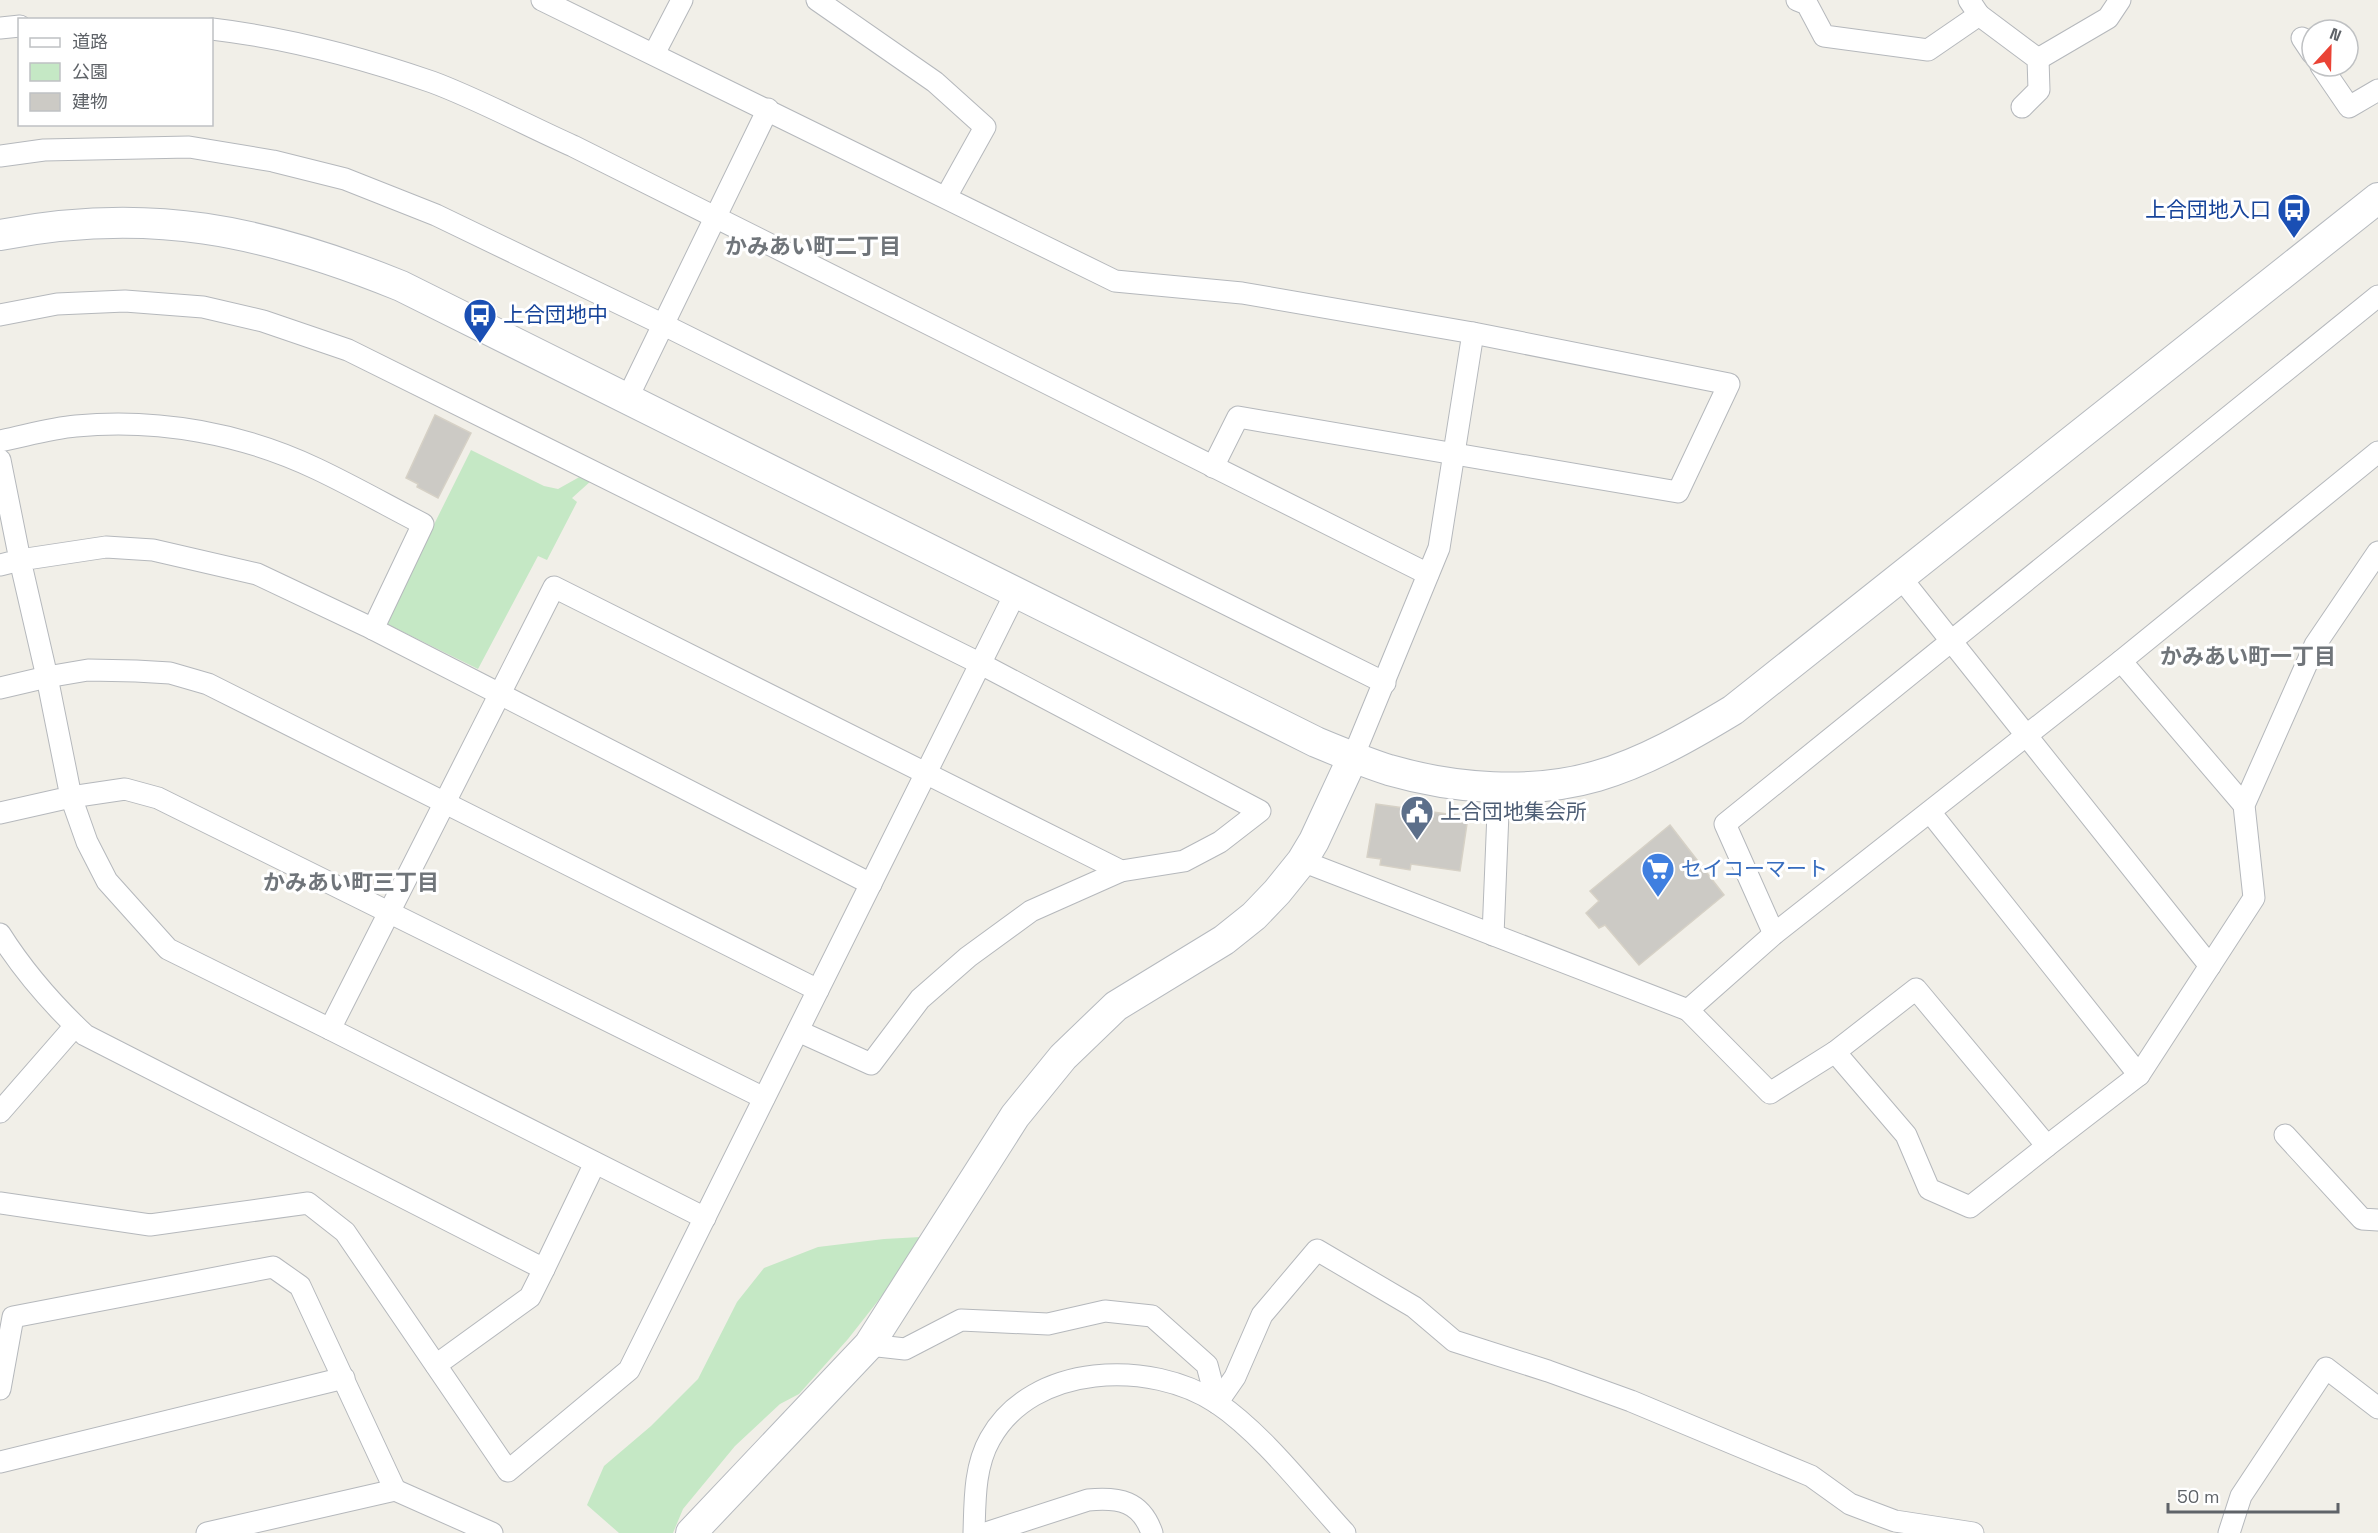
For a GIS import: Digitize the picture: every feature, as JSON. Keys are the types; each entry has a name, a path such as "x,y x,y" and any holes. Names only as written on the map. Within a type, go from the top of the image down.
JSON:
{"street":[{"path":"542,0 1115,281 1242,292 1473,333 1729,384 1678,492 1238,417 1213,467"},
{"path":"654,54 682,0"},
{"path":"817,0 935,82 985,127 946,198"},
{"path":"1797,0 1807,4 1824,36 1928,50 1974,7 2038,59 2039,90 2022,107"},
{"path":"2038,59 2108,18 2120,0"},
{"path":"0,28 18,26"},
{"path":"213,29 255,34 326,48 434,83 573,146 1428,574"},
{"path":"2329,78 2349,107 2378,90"},
{"path":"628,397 768,109"},
{"path":"0,156 44,150 189,147 273,161 345,179 436,214 1384,682"},
{"path":"0,235 80,222 187,225 233,232 319,254 401,286 628,397 1265,717 1353,757 1389,770 1442,782 1499,788 1546,786 1597,776 1694,734 1733,710 2378,198"},
{"path":"1774,934 1725,824 2378,296"},
{"path":"0,315 57,304 125,301 203,307 263,321 348,350 981,664 1260,811 1220,842 1184,861 1121,872 1030,911 968,957 920,999 872,1064 798,1031"},
{"path":"691,1533 869,1345 1015,1116 1063,1057 1116,1005 1224,940 1254,916 1302,861 1330,810 1439,548 1473,333"},
{"path":"0,441 76,426 156,425 255,444 316,468 423,524 373,629"},
{"path":"1688,1010 1774,934 2121,661 2378,452"},
{"path":"0,460 10,562 47,677 71,797 87,842 107,881 168,949 705,1218"},
{"path":"10,562 106,547 153,550 257,573 373,629 871,884"},
{"path":"1835,1052 1906,1135 1929,1189 1970,1207 2139,1075 2253,898 2244,805 2315,645 2378,552"},
{"path":"1901,578 2210,966"},
{"path":"330,1029 554,587 1121,872"},
{"path":"0,1203 150,1225 308,1203 345,1232 508,1471 629,1370 1016,592"},
{"path":"2121,661 2244,805"},
{"path":"0,688 88,670 170,673 208,684 818,990"},
{"path":"1493,935 1499,788"},
{"path":"0,813 71,797 125,789 158,798 764,1098"},
{"path":"1930,812 2139,1075"},
{"path":"1302,861 1688,1010 1770,1093 1835,1052 1916,989 2047,1146"},
{"path":"0,934 21,968 85,1035 544,1269"},
{"path":"0,1112 75,1026"},
{"path":"2285,1135 2362,1220 2378,1220"},
{"path":"436,1365 530,1297 595,1162"},
{"path":"1217,1403 1235,1377 1262,1315 1317,1250 1414,1307 1454,1341 1631,1401 1811,1476 1850,1504 1862,1509 1895,1521 1973,1533"},
{"path":"0,1389 13,1317 273,1267 300,1286 395,1490"},
{"path":"869,1345 905,1349 961,1320 1048,1324 1105,1311 1152,1316 1207,1365 1217,1403"},
{"path":"2229,1533 2241,1496 2326,1368 2378,1408"},
{"path":"974,1533 975,1497 980,1464 986,1448 1006,1416 1028,1398 1058,1385 1119,1373 1153,1377 1189,1387 1217,1403 1250,1429 1345,1533"},
{"path":"0,1462 344,1378"},
{"path":"207,1533 395,1490 492,1533"},
{"path":"986,1533 1088,1500 1105,1498 1120,1500 1134,1506 1147,1518 1152,1533"}],"green space":[{"path":"471,450 544,486 558,489 583,475 592,480 572,498 577,502 547,560 538,556 478,669 385,623"},
{"path":"939,1236 885,1292 848,1339 799,1394 780,1404 735,1446 683,1509 673,1533 619,1533 587,1505 604,1466 651,1426 698,1379 737,1302 764,1268 818,1247 884,1239"}],"building":[{"path":"435,415 471,433 438,498 417,487 418,484 406,478"},
{"name":"上合団地集会所","path":"1376,804 1468,817 1460,871 1411,864 1410,870 1380,865 1381,859 1367,857"},
{"name":"セイコーマート","path":"1670,825 1724,895 1639,965 1605,925 1599,928 1586,913 1599,901 1590,891"}],"place":[{"name":"上合団地入口","path":"2294,239"},
{"name":"上合団地中","path":"480,344"},
{"name":"上合団地集会所","path":"1417,841"},
{"name":"セイコーマート","path":"1658,898"}],"district":[{"name":"かみあい町二丁目","path":"813,246"},
{"name":"かみあい町一丁目","path":"2248,656"},
{"name":"かみあい町三丁目","path":"351,882"}]}
